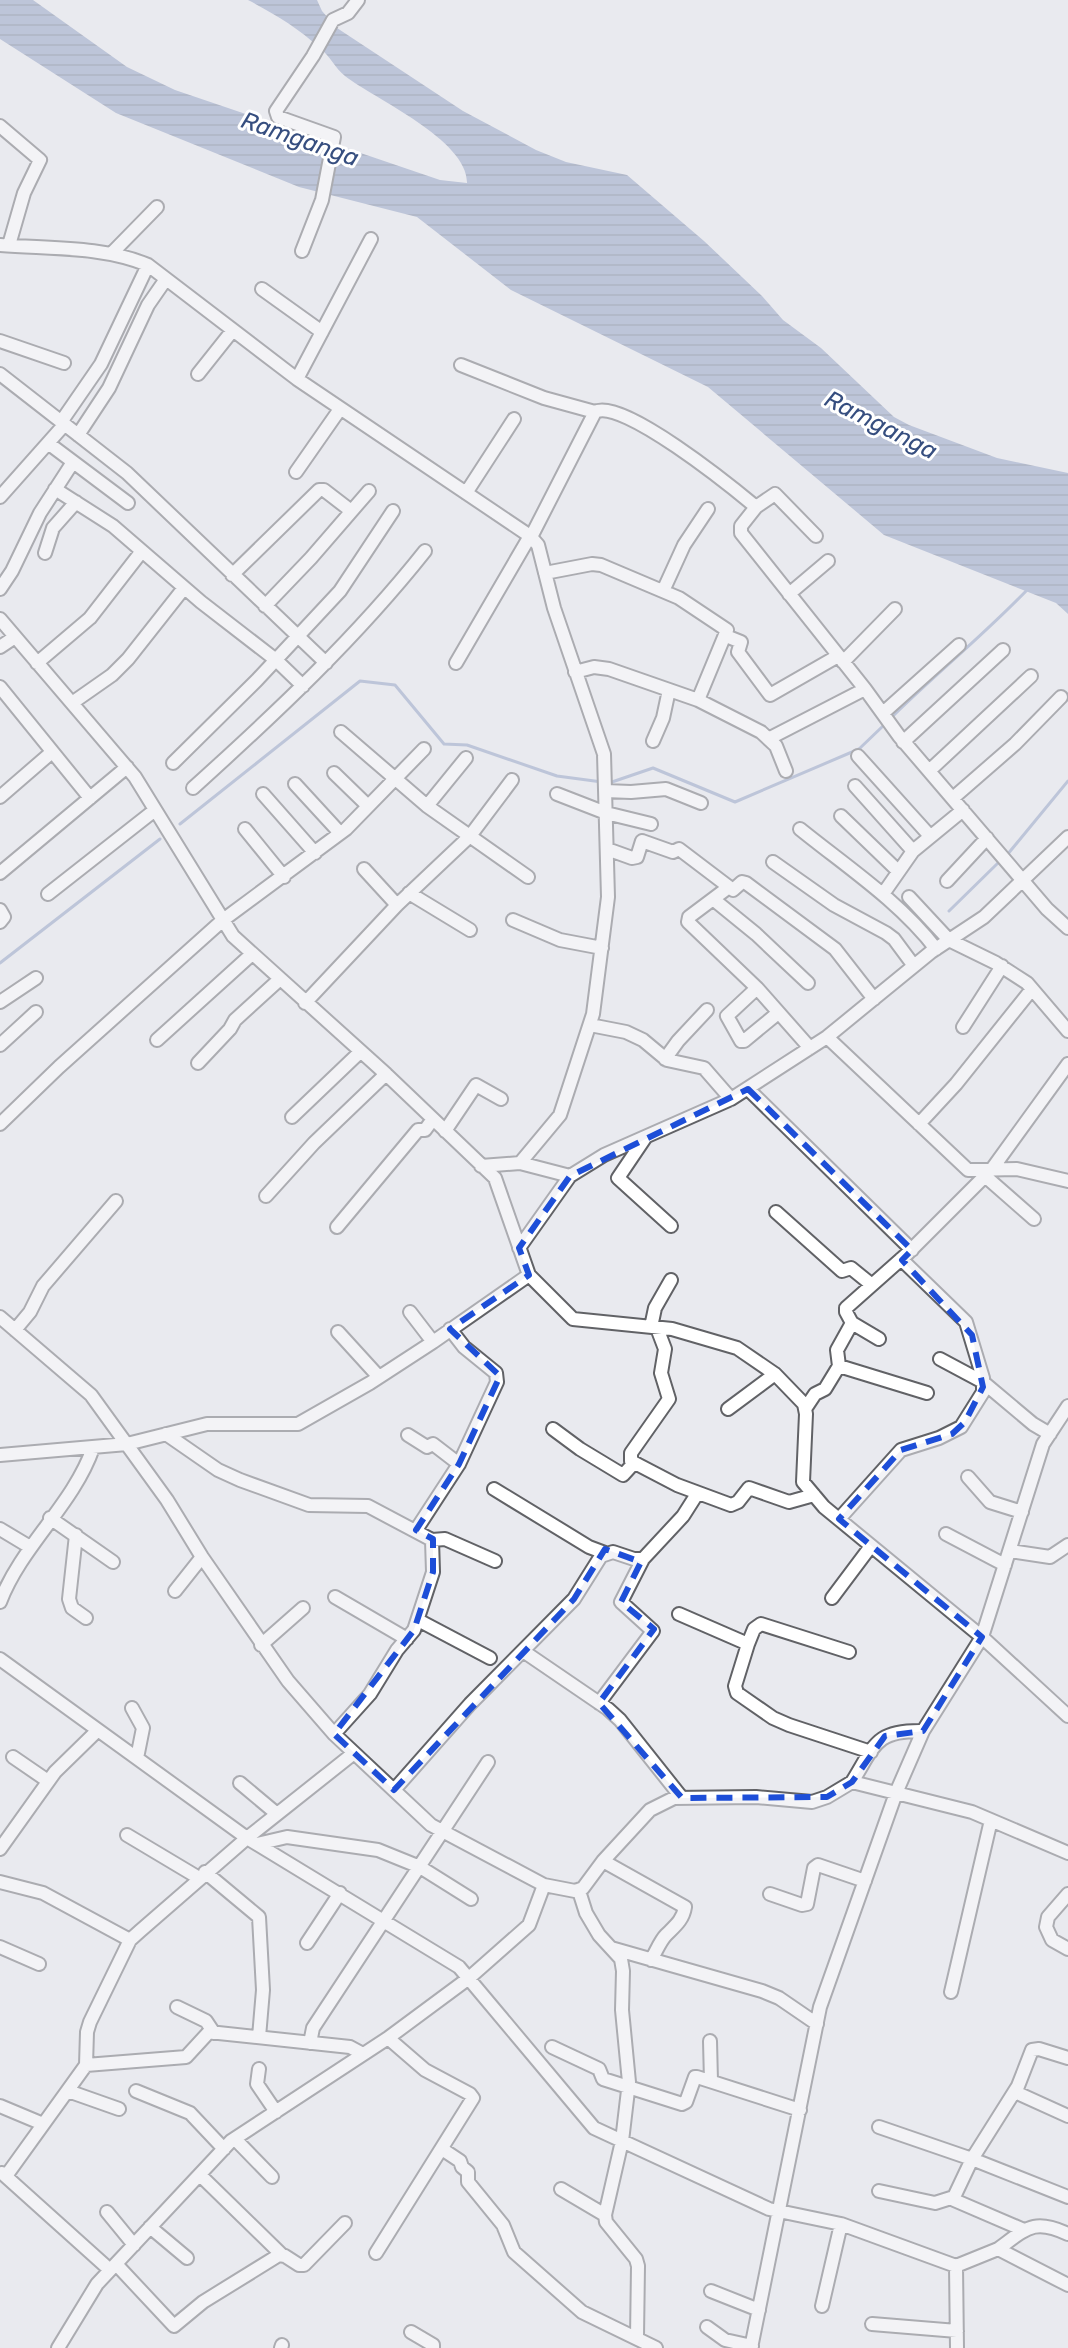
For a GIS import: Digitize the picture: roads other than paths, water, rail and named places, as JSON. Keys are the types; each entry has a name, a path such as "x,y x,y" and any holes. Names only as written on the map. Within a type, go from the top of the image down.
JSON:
{"street":[{"path":"302,251 322,200 334,139 332,135 298,126 276,114 333,20 348,13 358,0"},
{"path":"0,126 40,160 4,245 111,254 148,265 297,379 530,536 538,545 575,672 604,754 608,897 590,1025 560,1115 520,1163"},
{"path":"111,254 157,207"},
{"path":"297,379 371,239"},
{"path":"0,497 48,443 87,389 148,265"},
{"path":"78,435 109,388 148,305 166,279"},
{"path":"262,289 322,332"},
{"path":"198,374 233,330"},
{"path":"3,347 64,363"},
{"path":"461,365 544,398 595,412"},
{"path":"0,374 127,473 326,663"},
{"path":"296,472 340,409"},
{"path":"456,663 530,536 595,412 601,409 617,412 665,438 756,507"},
{"path":"466,493 514,419"},
{"path":"48,443 128,503"},
{"path":"0,589 73,462"},
{"path":"55,489 113,526 184,588 276,660 303,686"},
{"path":"232,575 319,490 324,490 350,510"},
{"path":"265,606 369,491"},
{"path":"816,536 775,494 756,507 741,526 741,533 865,689 903,742 1068,928"},
{"path":"45,553 53,528 76,502"},
{"path":"663,591 684,545 708,509"},
{"path":"173,763 276,660 354,573 393,511"},
{"path":"37,663 90,618 142,551"},
{"path":"193,788 326,663 385,602 425,551"},
{"path":"789,594 828,561"},
{"path":"545,573 596,564 695,607 727,630 698,700"},
{"path":"72,703 112,675 128,659 184,588"},
{"path":"726,636 741,642 737,652 770,695 840,659 895,609"},
{"path":"0,619 127,767 233,936 359,1053 386,1074 495,1178 529,1275 573,1319 672,1329 737,1348 775,1374 804,1404 803,1482 814,1495 982,1637 1067,1714"},
{"path":"0,647 15,637"},
{"path":"883,713 959,645"},
{"path":"903,742 1003,650"},
{"path":"575,672 602,668 698,700 770,738 786,771"},
{"path":"929,771 1031,676"},
{"path":"0,687 90,798"},
{"path":"770,738 865,689"},
{"path":"653,741 663,718 669,690"},
{"path":"953,798 1015,744 1061,697"},
{"path":"341,732 427,806 528,877"},
{"path":"0,1124 223,920 340,833 424,749"},
{"path":"0,797 52,752"},
{"path":"858,756 930,836"},
{"path":"427,806 466,758"},
{"path":"0,873 127,767"},
{"path":"334,773 368,806"},
{"path":"305,1003 397,905 470,836 512,780"},
{"path":"605,782 631,792 666,789 701,803"},
{"path":"295,784 340,833"},
{"path":"855,786 913,851"},
{"path":"263,794 315,853"},
{"path":"557,794 606,813 651,824"},
{"path":"48,894 155,810"},
{"path":"883,894 913,851 963,810"},
{"path":"841,816 898,871"},
{"path":"245,829 284,877"},
{"path":"800,829 883,894 920,927 936,949"},
{"path":"947,881 987,838"},
{"path":"607,849 632,858 637,857 642,841 673,852 681,850 733,890 742,882 746,883 844,959 874,999"},
{"path":"519,1248 570,1176 604,1155 748,1089 827,1037 936,949 984,917 1063,842 1068,858"},
{"path":"773,862 834,905 886,933 914,966"},
{"path":"364,869 397,905"},
{"path":"729,887 689,917 688,922 757,988 810,1048"},
{"path":"409,893 470,930"},
{"path":"909,897 949,940 1002,966 1032,989 1068,1031"},
{"path":"713,899 808,983"},
{"path":"0,910 4,917 0,922"},
{"path":"513,920 560,940 602,948"},
{"path":"157,1040 252,954"},
{"path":"963,1027 1002,966"},
{"path":"0,1002 36,978"},
{"path":"198,1063 235,1020 280,979"},
{"path":"757,988 727,1016 741,1041 778,1013"},
{"path":"919,1124 956,1084 1032,989"},
{"path":"665,1059 707,1010"},
{"path":"0,1045 36,1012"},
{"path":"590,1025 635,1035 665,1059 704,1068 731,1099"},
{"path":"827,1037 968,1170 989,1173 1017,1169 1068,1181"},
{"path":"292,1117 359,1053"},
{"path":"879,1339 852,1323 846,1308 912,1250 989,1173 1068,1064"},
{"path":"266,1196 314,1143 386,1074"},
{"path":"445,1131 476,1085 501,1099"},
{"path":"748,1089 912,1250"},
{"path":"337,1227 418,1130 425,1130 433,1119"},
{"path":"647,1136 618,1178 671,1226"},
{"path":"481,1166 520,1163 570,1176"},
{"path":"989,1173 1034,1219"},
{"path":"15,1330 30,1312 43,1286 116,1201"},
{"path":"776,1212 842,1271 851,1268 872,1285"},
{"path":"839,1519 901,1450 961,1427 981,1396 983,1382 966,1322 901,1259"},
{"path":"0,1455 127,1444 207,1424 298,1424 379,1377 529,1275"},
{"path":"671,1280 655,1308 654,1328 665,1349 661,1373 669,1399 630,1457 634,1463 697,1494 731,1505 738,1502 749,1488 789,1502 814,1495"},
{"path":"410,1312 433,1342"},
{"path":"0,1317 91,1395 167,1500 261,1645 334,1734 431,1825 544,1885 579,1891"},
{"path":"805,1409 815,1394 825,1389 839,1366 837,1350 852,1323"},
{"path":"416,1530 459,1464 498,1377 464,1347 450,1329"},
{"path":"338,1332 379,1377"},
{"path":"940,1359 983,1382 1033,1424 1050,1434"},
{"path":"839,1366 927,1393"},
{"path":"728,1409 775,1374"},
{"path":"707,2327 725,2340 751,2347 820,2007 896,1793 923,1731 982,1637 1043,1444 1068,1406"},
{"path":"553,1429 623,1475 634,1463"},
{"path":"166,1434 218,1470 240,1480 309,1505 368,1506 432,1540 441,1538 495,1561"},
{"path":"408,1435 428,1448 433,1444 459,1464"},
{"path":"0,1602 16,1567 82,1473 93,1448"},
{"path":"968,1477 990,1502 1022,1512"},
{"path":"494,1489 589,1547 643,1559"},
{"path":"599,1703 653,1631 621,1602 643,1559 683,1516 697,1494"},
{"path":"50,1518 113,1562"},
{"path":"0,1529 30,1547"},
{"path":"946,1534 1005,1565"},
{"path":"76,1535 69,1599 72,1608 86,1618"},
{"path":"334,1734 370,1694 418,1620 433,1572 432,1540"},
{"path":"1010,1551 1050,1557 1068,1545"},
{"path":"832,1598 871,1546"},
{"path":"394,1790 470,1704 574,1599 605,1553"},
{"path":"175,1591 202,1557"},
{"path":"335,1597 407,1639"},
{"path":"261,1645 303,1608"},
{"path":"679,1614 748,1644"},
{"path":"418,1620 490,1658"},
{"path":"849,1652 761,1624 754,1629 735,1686 737,1693 773,1718 871,1752"},
{"path":"523,1651 620,1720 682,1798"},
{"path":"0,1659 252,1841 459,1967 594,2128 769,2209 841,2224 956,2266 998,2249 1038,2224 1068,2234"},
{"path":"132,1708 141,1721 144,1733 137,1758"},
{"path":"0,1849 48,1781 98,1730"},
{"path":"579,1891 650,1810 674,1798 756,1797 812,1802 852,1782 885,1736 897,1730 923,1731"},
{"path":"282,2255 211,2297 174,2326 113,2267 3,2174 86,2065 90,2022 130,1940 202,1875 252,1841 277,1814 354,1753"},
{"path":"13,1757 48,1781"},
{"path":"310,2043 313,2028 488,1762"},
{"path":"852,1782 972,1812 1068,1853"},
{"path":"240,1783 277,1814"},
{"path":"951,1992 991,1820"},
{"path":"127,1835 202,1875 259,1917 263,1990 259,2037"},
{"path":"252,1841 287,1837 389,1853 420,1867 471,1899"},
{"path":"603,1861 685,1907 675,1930 667,1934 651,1960"},
{"path":"770,1894 807,1904 814,1868 818,1865 865,1881"},
{"path":"0,1882 43,1893 130,1940"},
{"path":"58,2348 97,2284 224,2149 388,2038 469,1978 529,1925 544,1885"},
{"path":"579,1891 586,1913 599,1935 621,1959 623,1971 622,2010 628,2088 622,2141 605,2215 606,2222 636,2259 638,2266 637,2337"},
{"path":"307,1943 340,1893"},
{"path":"1068,1894 1048,1917 1046,1927 1052,1940 1068,1949"},
{"path":"0,1947 39,1964"},
{"path":"611,1948 770,1995 817,2024"},
{"path":"177,2007 206,2021 214,2033"},
{"path":"86,2065 186,2057 205,2034 214,2033 350,2047 363,2054"},
{"path":"376,2253 473,2097 425,2070 388,2038"},
{"path":"710,2041 711,2081"},
{"path":"552,2047 599,2069 603,2079 682,2104 688,2099 695,2077 800,2110"},
{"path":"879,2191 935,2203 954,2197 972,2159 1015,2092 1032,2050 1039,2049 1068,2058"},
{"path":"259,2069 257,2084 276,2112"},
{"path":"68,2091 119,2109"},
{"path":"136,2091 190,2113 224,2149"},
{"path":"1015,2092 1068,2116"},
{"path":"0,2106 43,2124"},
{"path":"879,2127 1068,2197"},
{"path":"235,2139 272,2177"},
{"path":"442,2149 460,2161 468,2172 468,2182 503,2225 514,2252 582,2312 656,2348"},
{"path":"200,2175 282,2255 299,2265 304,2265 345,2223"},
{"path":"561,2189 605,2215"},
{"path":"954,2197 954,2200 1024,2230"},
{"path":"107,2212 134,2245"},
{"path":"822,2306 841,2224"},
{"path":"150,2227 187,2258"},
{"path":"998,2249 1068,2285"},
{"path":"956,2266 957,2348"},
{"path":"711,2291 759,2310"},
{"path":"872,2324 957,2331"},
{"path":"411,2332 433,2345 433,2348"}],"water":[{"name":"Ramganga","path":"0,0 33,0 127,67 175,90 440,180 467,183 463,167 453,151 437,136 345,76 312,41 248,0 317,0 337,28 463,111 536,150 566,162 627,175 704,241 783,320 821,348 894,417 997,458 1068,473 1068,614 1056,603 884,535 708,387 511,290 417,217 299,187 116,113 0,39"}],"waterway":[{"path":"894,715 1028,589"},
{"path":"180,824 360,681 395,685 444,744 467,745 557,776 602,782"},
{"path":"609,783 653,768 735,802 859,749 883,726"},
{"path":"1007,855 1068,781"},
{"path":"0,963 160,839"},
{"path":"949,911 999,862"}]}
